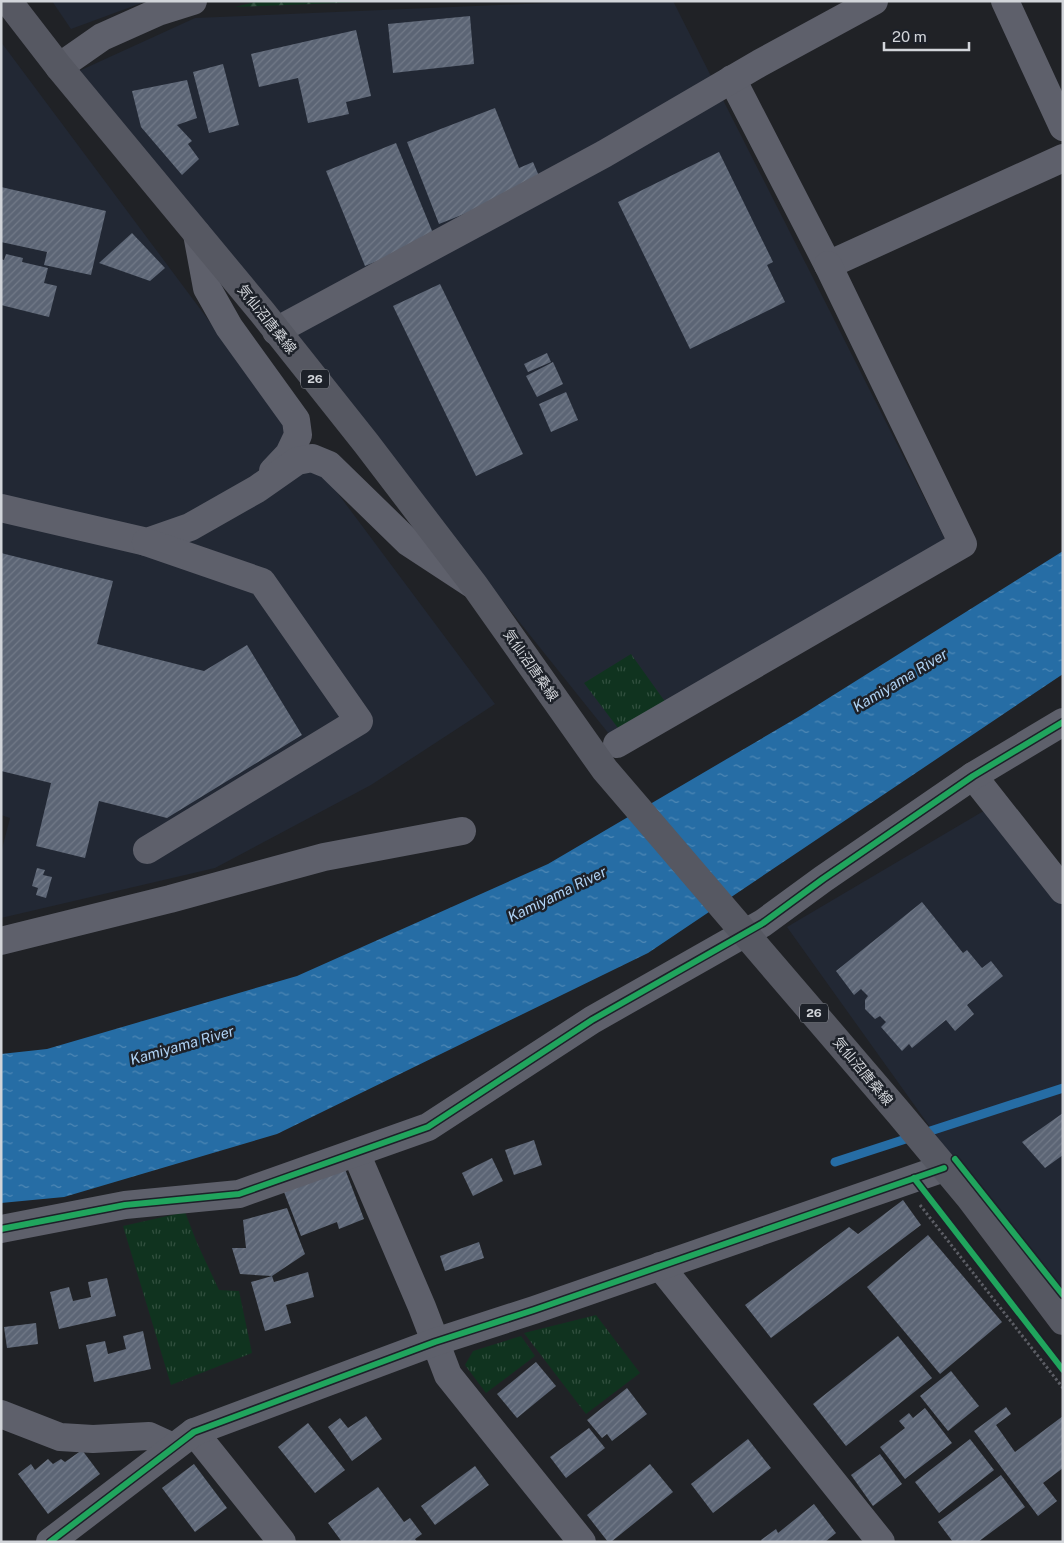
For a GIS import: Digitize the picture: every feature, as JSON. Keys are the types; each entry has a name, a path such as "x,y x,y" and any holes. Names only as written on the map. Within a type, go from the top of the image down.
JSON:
{"main road":[{"name":"気仙沼唐桑線","path":"8,1 59,67 366,442 475,586 606,770 970,1198 1063,1321"}],"street":[{"path":"59,67 102,37 158,12 193,1"},
{"path":"276,331 604,154 732,79 874,1"},
{"path":"1005,1 1063,127"},
{"path":"617,744 963,544 828,265 732,79"},
{"path":"828,265 1063,158"},
{"path":"197,234 207,288 229,327 296,420 298,435 288,454 257,489"},
{"path":"146,542 190,526 257,489 297,461 312,458 329,465 408,542 475,586"},
{"path":"1,508 146,542 262,582 359,721 147,850"},
{"path":"1,1229 125,1206 239,1194 428,1127 738,924 763,923 972,776 1063,722"},
{"path":"972,776 1063,890"},
{"path":"1,941 170,899 324,857 462,830"},
{"path":"356,1153 422,1307 448,1375 582,1542"},
{"path":"50,1542 183,1440 435,1342 534,1310 944,1168"},
{"path":"660,1266 868,1537"},
{"path":"1,1414 60,1437 93,1439 149,1436 183,1440 282,1542"}],"path":[{"path":"902,1182 1063,1388"}],"shaded area":[{"path":"52,1 147,1 71,29"},
{"path":"594,1 673,1 945,539 617,744 79,71 195,18"},
{"path":"1,42 495,704 371,785 215,868 1,918 1,853 10,818 1,815"},
{"path":"987,809 1063,905 1063,1313 787,927"}],"green space":[{"path":"259,1 390,1 235,7"},
{"path":"631,654 671,710 627,740 584,683"},
{"path":"185,1212 219,1290 239,1291 252,1353 171,1385 123,1226"},
{"path":"596,1315 640,1373 586,1414 524,1333"},
{"path":"521,1336 535,1356 486,1393 465,1365 473,1351"}],"water":[{"name":"Kamiyama River","path":"1063,551 1063,674 648,953 277,1134 64,1197 1,1203 1,1054 47,1049 297,976 548,864 800,716"}],"building":[{"path":"470,16 474,64 393,73 388,24"},
{"path":"356,30 371,96 346,102 349,114 308,123 298,78 259,87 251,54"},
{"path":"223,64 239,125 209,133 193,72"},
{"path":"187,80 197,118 177,125 192,141 188,144 199,159 182,175 141,127 132,91"},
{"path":"495,108 519,168 533,162 542,183 439,224 407,142"},
{"path":"396,143 435,238 365,266 326,171"},
{"path":"719,152 773,262 767,265 785,302 690,349 618,202"},
{"path":"1,187 106,211 91,275 44,265 47,252 1,242"},
{"path":"132,233 165,268 150,281 99,263"},
{"path":"6,254 23,258 22,262 48,268 44,283 57,286 49,317 1,305 1,259 4,260"},
{"path":"440,284 523,454 476,476 393,306"},
{"path":"547,353 551,362 528,372 524,364"},
{"path":"553,362 563,384 537,397 526,376"},
{"path":"566,392 578,420 551,432 539,404"},
{"path":"1,553 113,581 97,644 204,671 247,645 302,735 167,818 99,801 85,858 36,846 51,783 1,771"},
{"path":"37,868 45,870 43,875 52,877 46,898 36,895 38,888 32,886"},
{"path":"922,902 963,953 967,950 982,968 991,961 1003,976 967,1005 974,1014 955,1031 946,1020 912,1048 909,1044 902,1051 881,1027 886,1022 880,1016 875,1019 865,1009 865,1000 868,996 861,989 854,995 836,971"},
{"path":"1063,1113 1063,1155 1045,1168 1022,1142"},
{"path":"534,1140 542,1165 514,1175 505,1150"},
{"path":"492,1158 503,1181 473,1196 462,1173"},
{"path":"345,1169 364,1219 339,1229 337,1222 301,1236 284,1192"},
{"path":"903,1200 921,1225 771,1338 745,1305 849,1227 858,1234"},
{"path":"287,1208 305,1254 272,1276 240,1274 232,1248 246,1248 243,1220"},
{"path":"928,1235 1002,1322 940,1374 867,1287"},
{"path":"479,1242 484,1258 445,1271 440,1256"},
{"path":"308,1272 314,1297 286,1305 291,1323 265,1331 251,1282 272,1276 274,1282"},
{"path":"107,1278 116,1316 59,1329 50,1292 69,1287 73,1301 91,1297 88,1282"},
{"path":"36,1323 38,1344 7,1348 4,1327"},
{"path":"143,1331 151,1369 94,1382 86,1345 105,1341 108,1354 126,1349 123,1336"},
{"path":"898,1336 932,1378 846,1446 813,1404"},
{"path":"536,1362 556,1386 517,1418 497,1394"},
{"path":"951,1371 979,1406 948,1431 920,1396"},
{"path":"627,1388 647,1414 612,1441 607,1434 602,1438 587,1420"},
{"path":"1006,1407 1011,1414 996,1425 1015,1452 1063,1416 1063,1468 1043,1483 1057,1501 1038,1516 974,1431"},
{"path":"925,1408 952,1443 905,1479 880,1447 905,1428 899,1421 909,1413 913,1418"},
{"path":"366,1416 382,1439 352,1461 328,1427 340,1418 348,1428"},
{"path":"308,1423 345,1470 315,1493 278,1447"},
{"path":"589,1428 605,1448 566,1478 550,1457"},
{"path":"748,1439 771,1468 713,1513 691,1484"},
{"path":"970,1439 994,1470 939,1513 915,1482"},
{"path":"82,1450 100,1474 48,1514 18,1474 31,1464 35,1470 48,1459 53,1464 61,1459 65,1462"},
{"path":"880,1454 902,1484 873,1506 851,1475"},
{"path":"194,1464 227,1508 195,1532 162,1488"},
{"path":"650,1464 673,1492 611,1542 608,1542 587,1515"},
{"path":"475,1466 489,1485 435,1525 421,1506"},
{"path":"1001,1475 1025,1507 978,1542 953,1542 938,1522"},
{"path":"378,1487 404,1522 410,1518 422,1534 415,1539 417,1542 342,1542 328,1523"},
{"path":"814,1504 836,1533 825,1542 762,1542 761,1540 776,1529 778,1533"}],"waterway":[{"path":"835,1162 1063,1088"}],"cycle path":[{"path":"1,1229 125,1205 239,1194 428,1127 592,1020 763,923 823,879 973,776 1063,722"},
{"path":"955,1159 1063,1295"},
{"path":"50,1542 194,1432 435,1342 534,1310 944,1168"},
{"path":"914,1178 1063,1370"}]}
